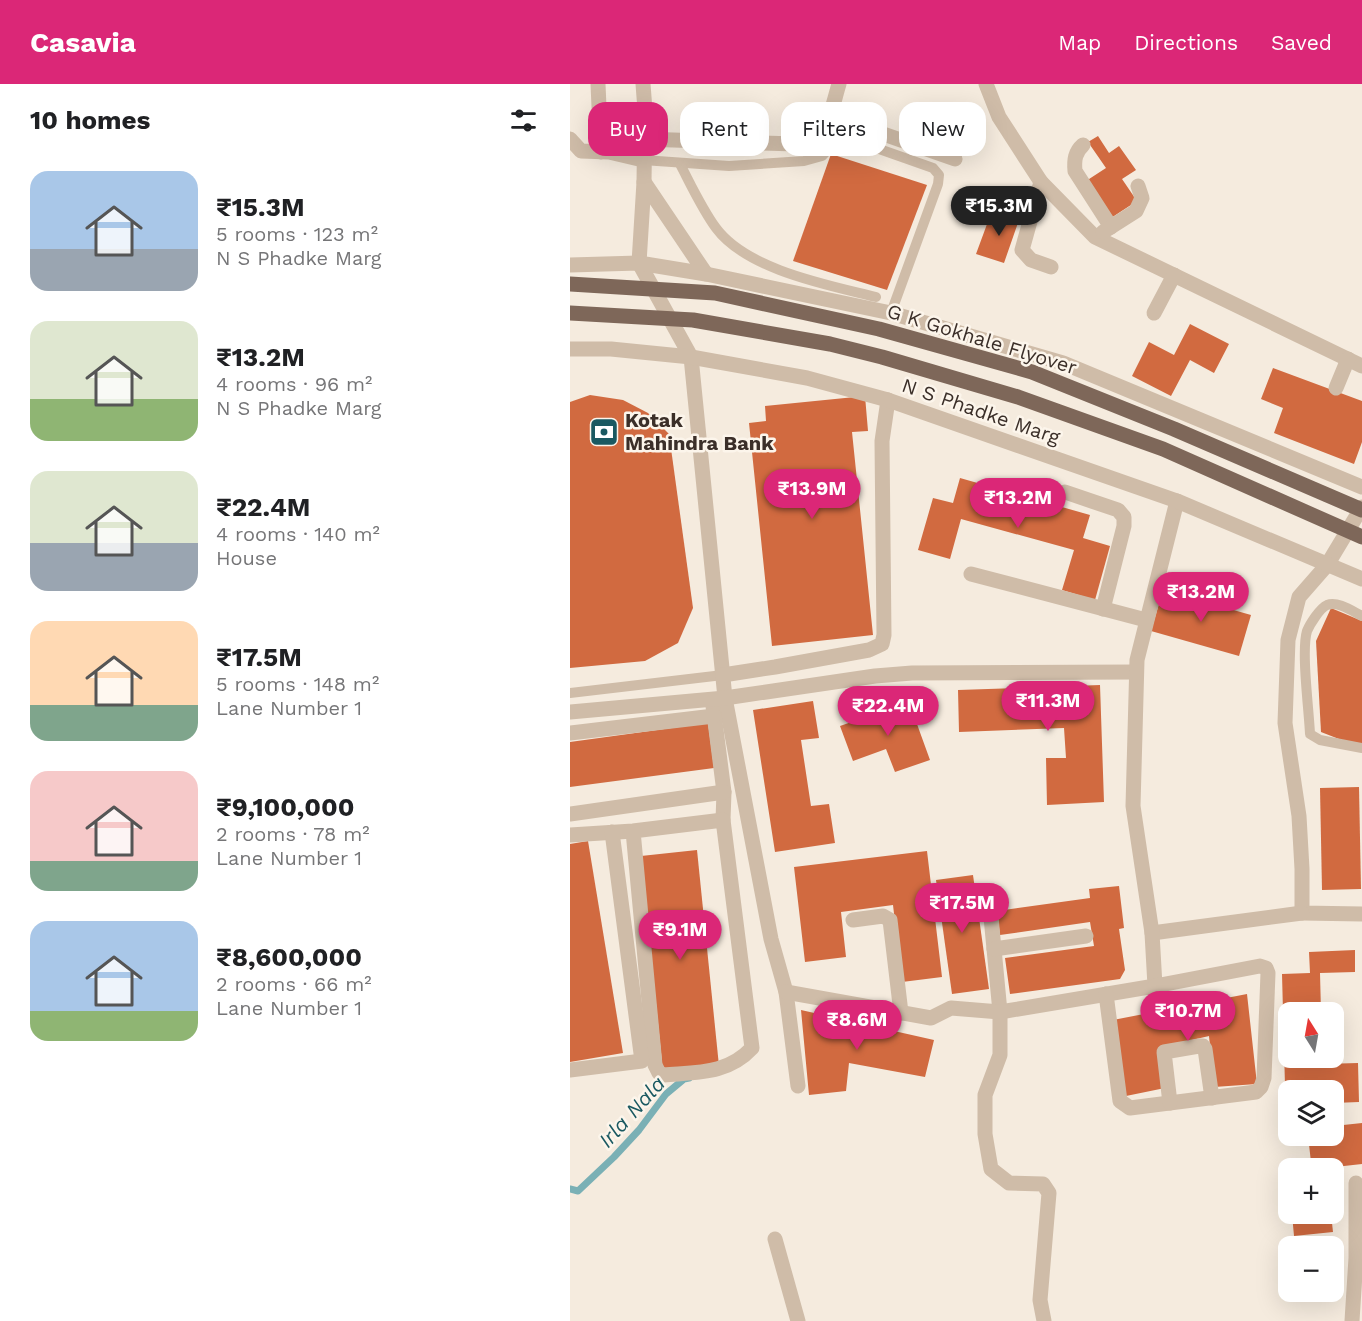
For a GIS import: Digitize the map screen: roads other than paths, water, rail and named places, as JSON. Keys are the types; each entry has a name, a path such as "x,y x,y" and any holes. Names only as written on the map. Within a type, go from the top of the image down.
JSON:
{"main road":[{"name":"G K Gokhale Flyover","path":"570,284 715,293 879,329 1032,372 1362,508"},
{"path":"570,313 693,320 830,344 882,357 1018,397 1162,449 1362,537"}],"street":[{"path":"598,84 599,102"},
{"path":"643,84 644,102"},
{"path":"833,102 839,84"},
{"path":"986,84 999,117 1041,182 1095,237 1362,366"},
{"path":"887,135 955,159"},
{"path":"570,139 581,151 588,152"},
{"path":"668,140 781,144"},
{"path":"1083,145 1078,149 1074,159 1075,171 1111,227"},
{"path":"626,156 643,160"},
{"path":"633,831 655,1065 658,1073 664,1075 723,1069 743,1058 753,1048 723,820 724,792 714,716 723,675 691,357 639,263 644,182 643,156"},
{"path":"644,182 706,274"},
{"path":"1041,182 1022,250 1031,260 1051,267"},
{"path":"1095,237 1136,211 1142,198 1138,186"},
{"path":"570,266 639,263 706,274 891,313 1063,363 1362,487"},
{"path":"1154,313 1174,275"},
{"name":"N S Phadke Marg","path":"570,349 611,349 691,357 807,378 888,400 1177,501 1362,579"},
{"path":"1335,388 1348,359"},
{"path":"723,675 857,652 877,648 882,644 884,635 882,441 888,400"},
{"path":"1065,492 1118,510 1124,518 1103,609"},
{"path":"1155,986 1152,933 1133,806 1136,672 1146,620 1177,501"},
{"path":"1302,913 1299,816 1285,723 1288,640 1299,597 1327,565 1362,508"},
{"path":"971,574 1146,620"},
{"path":"570,712 719,698 912,673 1136,672"},
{"path":"719,698 771,939 786,992 798,1086"},
{"path":"570,733 714,716"},
{"path":"570,814 724,792"},
{"path":"570,835 633,831 723,820"},
{"path":"570,1070 642,1061 612,832"},
{"path":"988,896 1000,1012 1000,1055 986,1095 985,1134 991,1169 1009,1183 1043,1184 1048,1193 1040,1300 1044,1321"},
{"path":"1152,933 1302,913 1362,914"},
{"path":"853,920 883,916 890,920 901,1012"},
{"path":"993,949 1086,936"},
{"path":"786,992 932,1018 951,1008 1000,1012 1260,966 1267,970 1264,1078 1261,1087 1256,1092 1130,1108 1120,1101 1106,994"},
{"path":"1170,1103 1164,1052 1199,1046 1205,1049 1212,1098"},
{"path":"1352,1321 1356,1258 1356,1184"},
{"path":"775,1239 798,1321"}],"lane":[{"path":"643,160 729,166 804,161 822,156 837,140 848,138 933,168 939,175 939,184 891,313"},
{"path":"680,164 717,230 733,245 768,265 807,279 876,297"},
{"path":"1362,616 1337,605 1327,605 1321,609 1307,630 1305,648 1310,734 1320,740 1362,747"},
{"path":"570,693 723,675"},
{"path":"599,690 602,709"}],"waterway":[{"name":"Irla Nala","path":"570,1189 578,1191 639,1130 666,1094 684,1079 689,1078"}],"place":[{"name":"Kotak Mahindra Bank","path":"604,432"}]}
